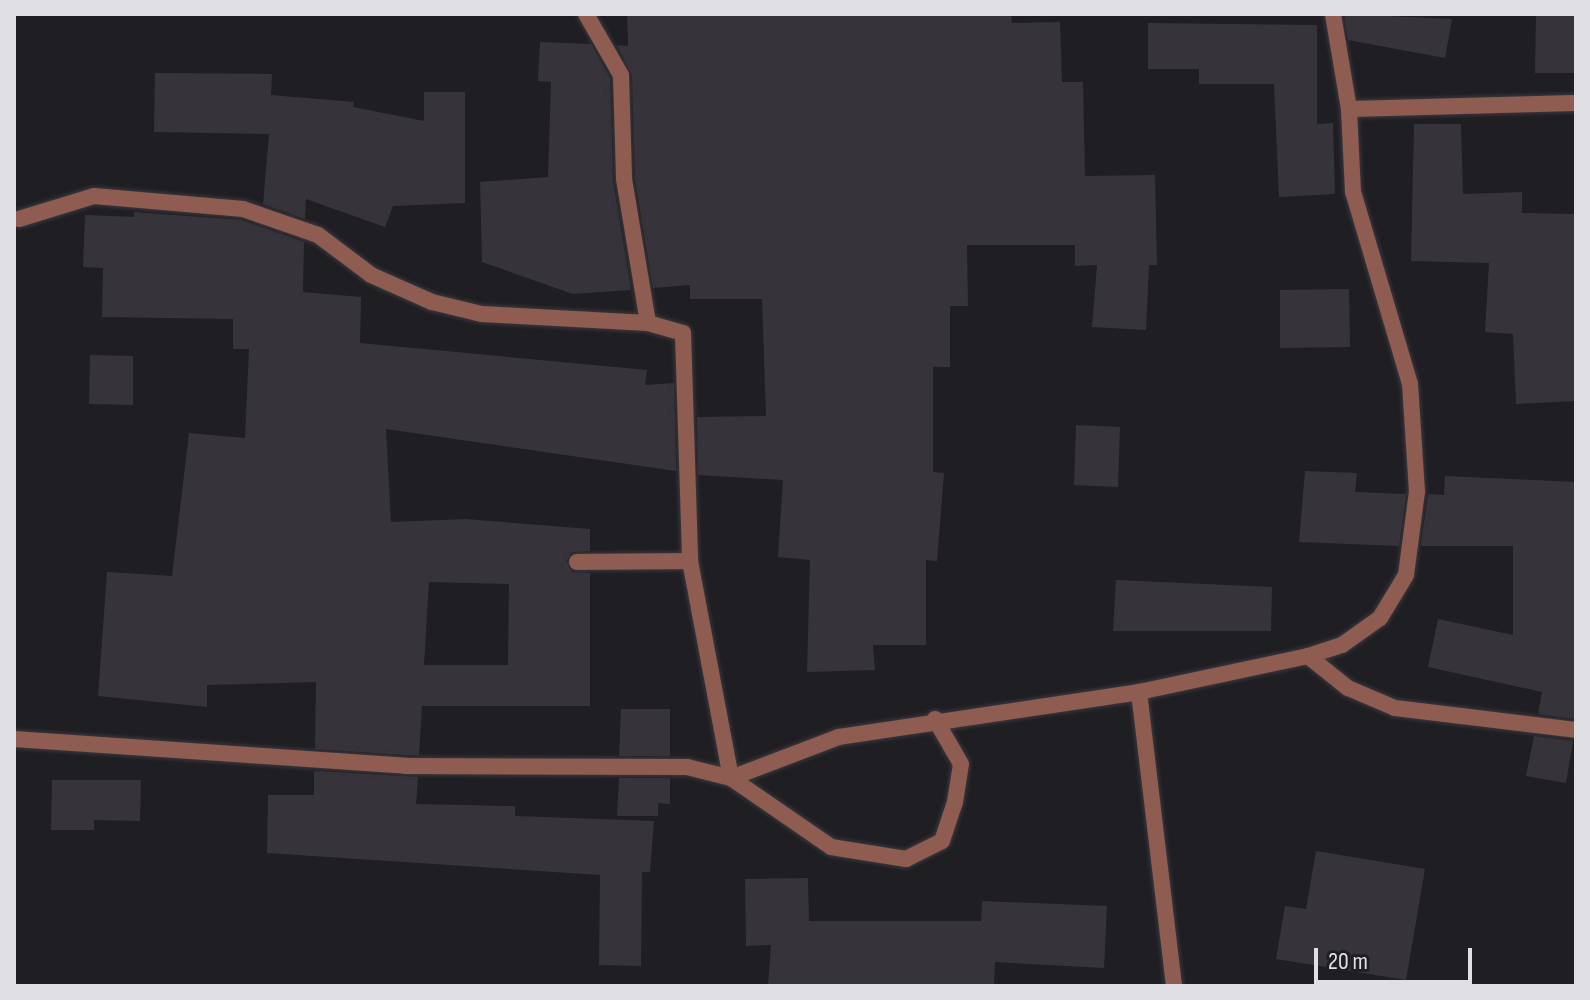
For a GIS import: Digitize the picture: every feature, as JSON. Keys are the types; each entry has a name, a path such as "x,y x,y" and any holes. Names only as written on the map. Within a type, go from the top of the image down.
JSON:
{"street":[{"path":"586,14 621,75 624,179 648,323"},
{"path":"731,778 839,737 935,719 1139,692 1308,656 1342,645 1380,618 1406,575 1417,492 1410,384 1353,192 1349,109 1333,14"},
{"path":"1349,109 1576,103"},
{"path":"19,219 94,196 243,209 318,235 371,275 432,302 482,314 648,323 683,333 688,352 690,561 731,778"},
{"path":"577,562 690,561"},
{"path":"1308,656 1348,688 1395,708 1576,730"},
{"path":"1139,692 1174,986"},
{"path":"14,739 406,766 687,767 731,778 831,847 906,859 942,841 955,802 961,764 935,719"}],"building":[{"path":"627,14 1011,14 1012,23 1060,22 1062,82 1083,82 1085,176 1155,175 1157,265 1149,265 1146,330 1092,327 1097,265 1075,266 1075,245 967,245 968,306 950,306 950,367 933,367 933,472 944,473 937,561 926,560 926,645 873,645 875,670 807,672 810,560 778,557 783,480 698,475 697,417 766,416 762,299 690,299 690,285 653,288 635,178 632,75 617,45 628,46"},
{"path":"1344,14 1452,19 1445,58 1348,40"},
{"path":"1536,14 1576,14 1576,73 1535,73"},
{"path":"1148,23 1317,25 1317,124 1333,123 1335,194 1279,197 1274,84 1199,84 1199,69 1148,69"},
{"path":"540,42 591,44 610,78 613,181 631,290 573,294 482,262 480,182 548,177 551,82 538,81"},
{"path":"155,73 272,74 271,95 354,102 353,107 424,121 424,92 465,92 465,203 393,206 385,227 306,199 305,219 263,204 269,134 154,132"},
{"path":"1414,124 1461,124 1463,194 1522,192 1522,213 1576,214 1576,401 1516,404 1513,334 1485,332 1489,263 1411,261"},
{"path":"134,212 241,220 304,242 303,292 361,297 360,343 647,370 645,385 674,383 676,471 386,429 391,522 466,519 590,529 590,551 572,552 566,561 572,572 590,573 590,706 422,706 419,755 406,755 315,749 316,682 207,685 207,707 98,696 107,572 172,576 189,433 245,438 249,349 233,349 233,319 102,317 103,268 83,267 85,215 134,217","holes":["429,582 509,584 508,665 424,665"]},
{"path":"1349,289 1350,347 1280,348 1280,290"},
{"path":"90,355 133,356 133,405 89,404"},
{"path":"1076,425 1120,427 1118,487 1074,485"},
{"path":"1305,471 1357,473 1355,492 1406,494 1399,546 1299,542"},
{"path":"1445,476 1576,482 1576,719 1538,714 1542,692 1428,667 1438,619 1513,635 1513,546 1421,546 1428,494 1444,495"},
{"path":"1116,580 1272,587 1271,631 1113,631"},
{"path":"621,709 670,709 670,756 619,756"},
{"path":"1534,736 1573,741 1566,783 1526,776"},
{"path":"314,771 418,777 416,804 515,806 515,816 654,821 650,872 642,872 641,966 599,965 600,875 267,853 268,795 314,795"},
{"path":"619,778 670,778 670,804 658,803 658,816 617,816"},
{"path":"52,780 141,780 140,821 94,820 94,830 51,830"},
{"path":"1316,851 1425,869 1406,980 1276,959 1285,906 1306,909"},
{"path":"808,878 809,921 981,921 982,901 1107,906 1104,968 995,962 994,986 768,986 771,945 746,946 745,879"}]}
